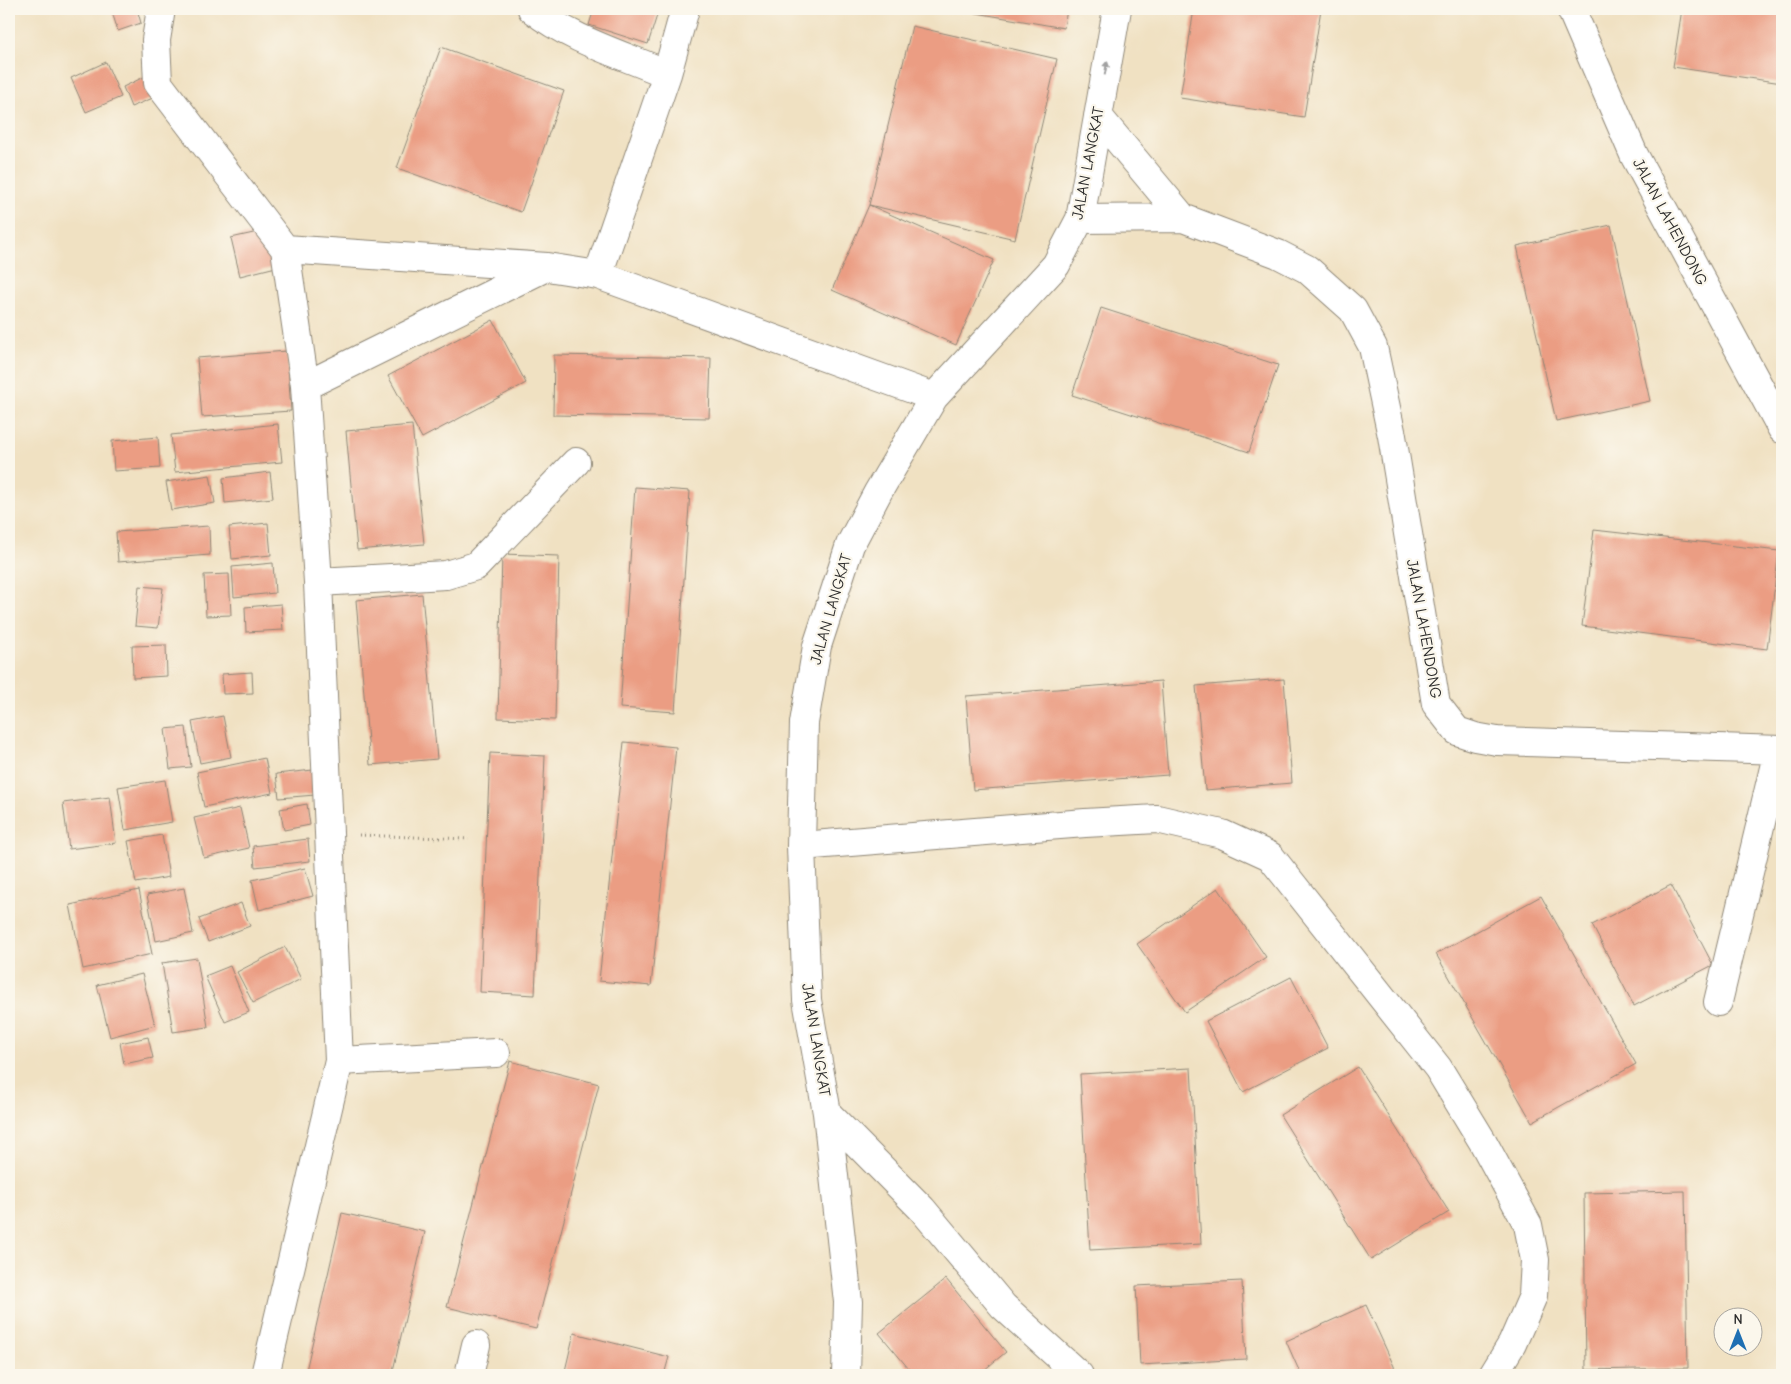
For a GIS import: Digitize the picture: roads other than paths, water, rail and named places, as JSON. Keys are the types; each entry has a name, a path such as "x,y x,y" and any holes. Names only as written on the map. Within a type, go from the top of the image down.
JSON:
{"street":[{"path":"161,9 156,40 158,84 285,250 306,386 318,582 339,1061 265,1375"},
{"path":"532,9 544,18 582,39 666,74"},
{"path":"598,275 666,74 685,9"},
{"name":"JALAN LANGKAT","path":"846,1375 848,1302 827,1113 807,1000 801,846 804,723 817,646 850,545 878,492 934,397 1056,265 1080,219 1116,9"},
{"name":"JALAN LAHENDONG","path":"1571,9 1634,155 1782,429"},
{"path":"1098,116 1183,218"},
{"path":"1080,219 1183,218"},
{"name":"JALAN LAHENDONG","path":"1183,218 1278,254 1307,269 1354,310 1373,347 1392,436 1436,704 1457,731 1497,741 1780,751"},
{"path":"285,250 547,267 598,275 934,397"},
{"path":"306,386 547,267"},
{"path":"318,582 446,575 476,566 576,462"},
{"path":"1718,1002 1780,751"},
{"path":"801,846 1085,823 1157,820 1222,834 1270,856 1438,1068 1483,1142 1528,1225 1535,1260 1533,1296 1512,1344 1494,1375"},
{"path":"339,1061 496,1053"},
{"path":"827,1113 922,1209 1003,1306 1079,1375"},
{"path":"469,1375 476,1345"}]}
